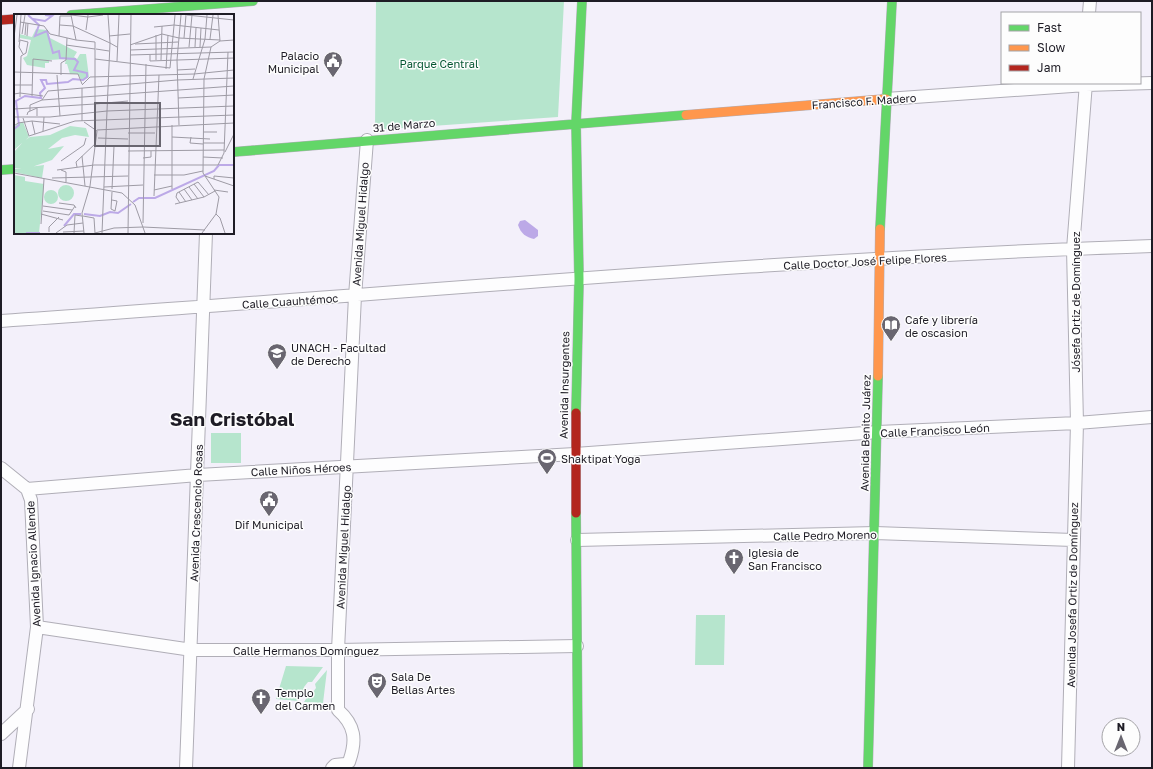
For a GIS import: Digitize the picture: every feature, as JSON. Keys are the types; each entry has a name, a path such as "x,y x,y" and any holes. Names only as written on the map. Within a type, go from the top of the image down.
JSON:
{"street":[{"path":"82,14 214,2 253,1"},
{"name":"Avenida Insurgentes","path":"578,768 575,454 579,279 576,123 582,1"},
{"name":"Avenida Benito Juárez","path":"868,768 878,432 880,259 886,99 892,1"},
{"path":"1089,12 1090,1"},
{"path":"214,2 214,14"},
{"path":"1,20 14,19"},
{"name":"Francisco F. Madero","path":"1141,83 1152,83"},
{"name":"Francisco F. Madero","path":"576,123 1086,84"},
{"name":"Jósefa Ortiz de Domínguez","path":"1077,423 1073,249 1086,84"},
{"name":"31 de Marzo","path":"234,152 576,123"},
{"name":"Avenida Miguel Hidalgo","path":"332,768 335,765 346,764 349,762 354,732 348,719 338,710 338,650 355,296 367,140"},
{"path":"1,170 14,169"},
{"name":"Avenida Crescencio Rosas","path":"186,768 192,650 206,234"},
{"name":"Calle Doctor José Felipe Flores","path":"579,279 880,259 1152,246"},
{"name":"Calle Cuauhtémoc","path":"1,321 579,279"},
{"name":"Calle Francisco León","path":"575,454 878,432 1077,423 1152,417"},
{"name":"Avenida Josefa Ortiz de Domínguez","path":"1068,768 1077,423"},
{"name":"Calle Niños Héroes","path":"27,490 198,475 575,454"},
{"name":"Avenida Ignacio Allende","path":"1,468 27,490 31,500 37,627 28,709 19,768"},
{"name":"Calle Pedro Moreno","path":"577,540 875,533 1073,540"},
{"name":"Calle Hermanos Domínguez","path":"37,627 192,650 338,650 577,646"},
{"path":"1,734 28,709"}],"green space":[{"name":"Parque Central","path":"376,1 564,1 558,117 375,130"},
{"path":"211,433 241,433 241,463 211,463"},
{"path":"696,615 725,615 724,665 695,665"},
{"path":"286,666 323,667 312,682 308,682 304,687 305,691 298,701 276,699"},
{"path":"327,670 323,703 304,702 310,693 316,688 315,684"}],"shaded area":[{"path":"525,220 538,230 538,236 534,239 524,235 519,228 518,225 520,221"}],"traffic: fast":[{"path":"84,14 253,1"},
{"path":"576,413 579,279 576,123 582,1"},
{"path":"880,229 892,1"},
{"path":"234,152 686,115"},
{"path":"1,170 14,169"},
{"path":"868,768 878,376"},
{"path":"576,513 578,768"}],"traffic: slow":[{"path":"686,115 886,99"},
{"path":"878,376 880,229"}],"traffic: jam":[{"path":"1,20 14,19"},
{"path":"576,413 576,513"}],"place":[{"name":"Palacio Municipal","path":"333,78"},
{"name":"Cafe y librería de oscasion","path":"891,342"},
{"name":"UNACH - Facultad de Derecho","path":"277,370"},
{"name":"Shaktipat Yoga","path":"547,475"},
{"name":"Dif Municipal","path":"269,517"},
{"name":"Iglesia de San Francisco","path":"734,575"},
{"name":"Sala De Bellas Artes","path":"377,699"},
{"name":"Templo del Carmen","path":"261,715"}],"district":[{"name":"San Cristóbal","path":"232,418"}]}
